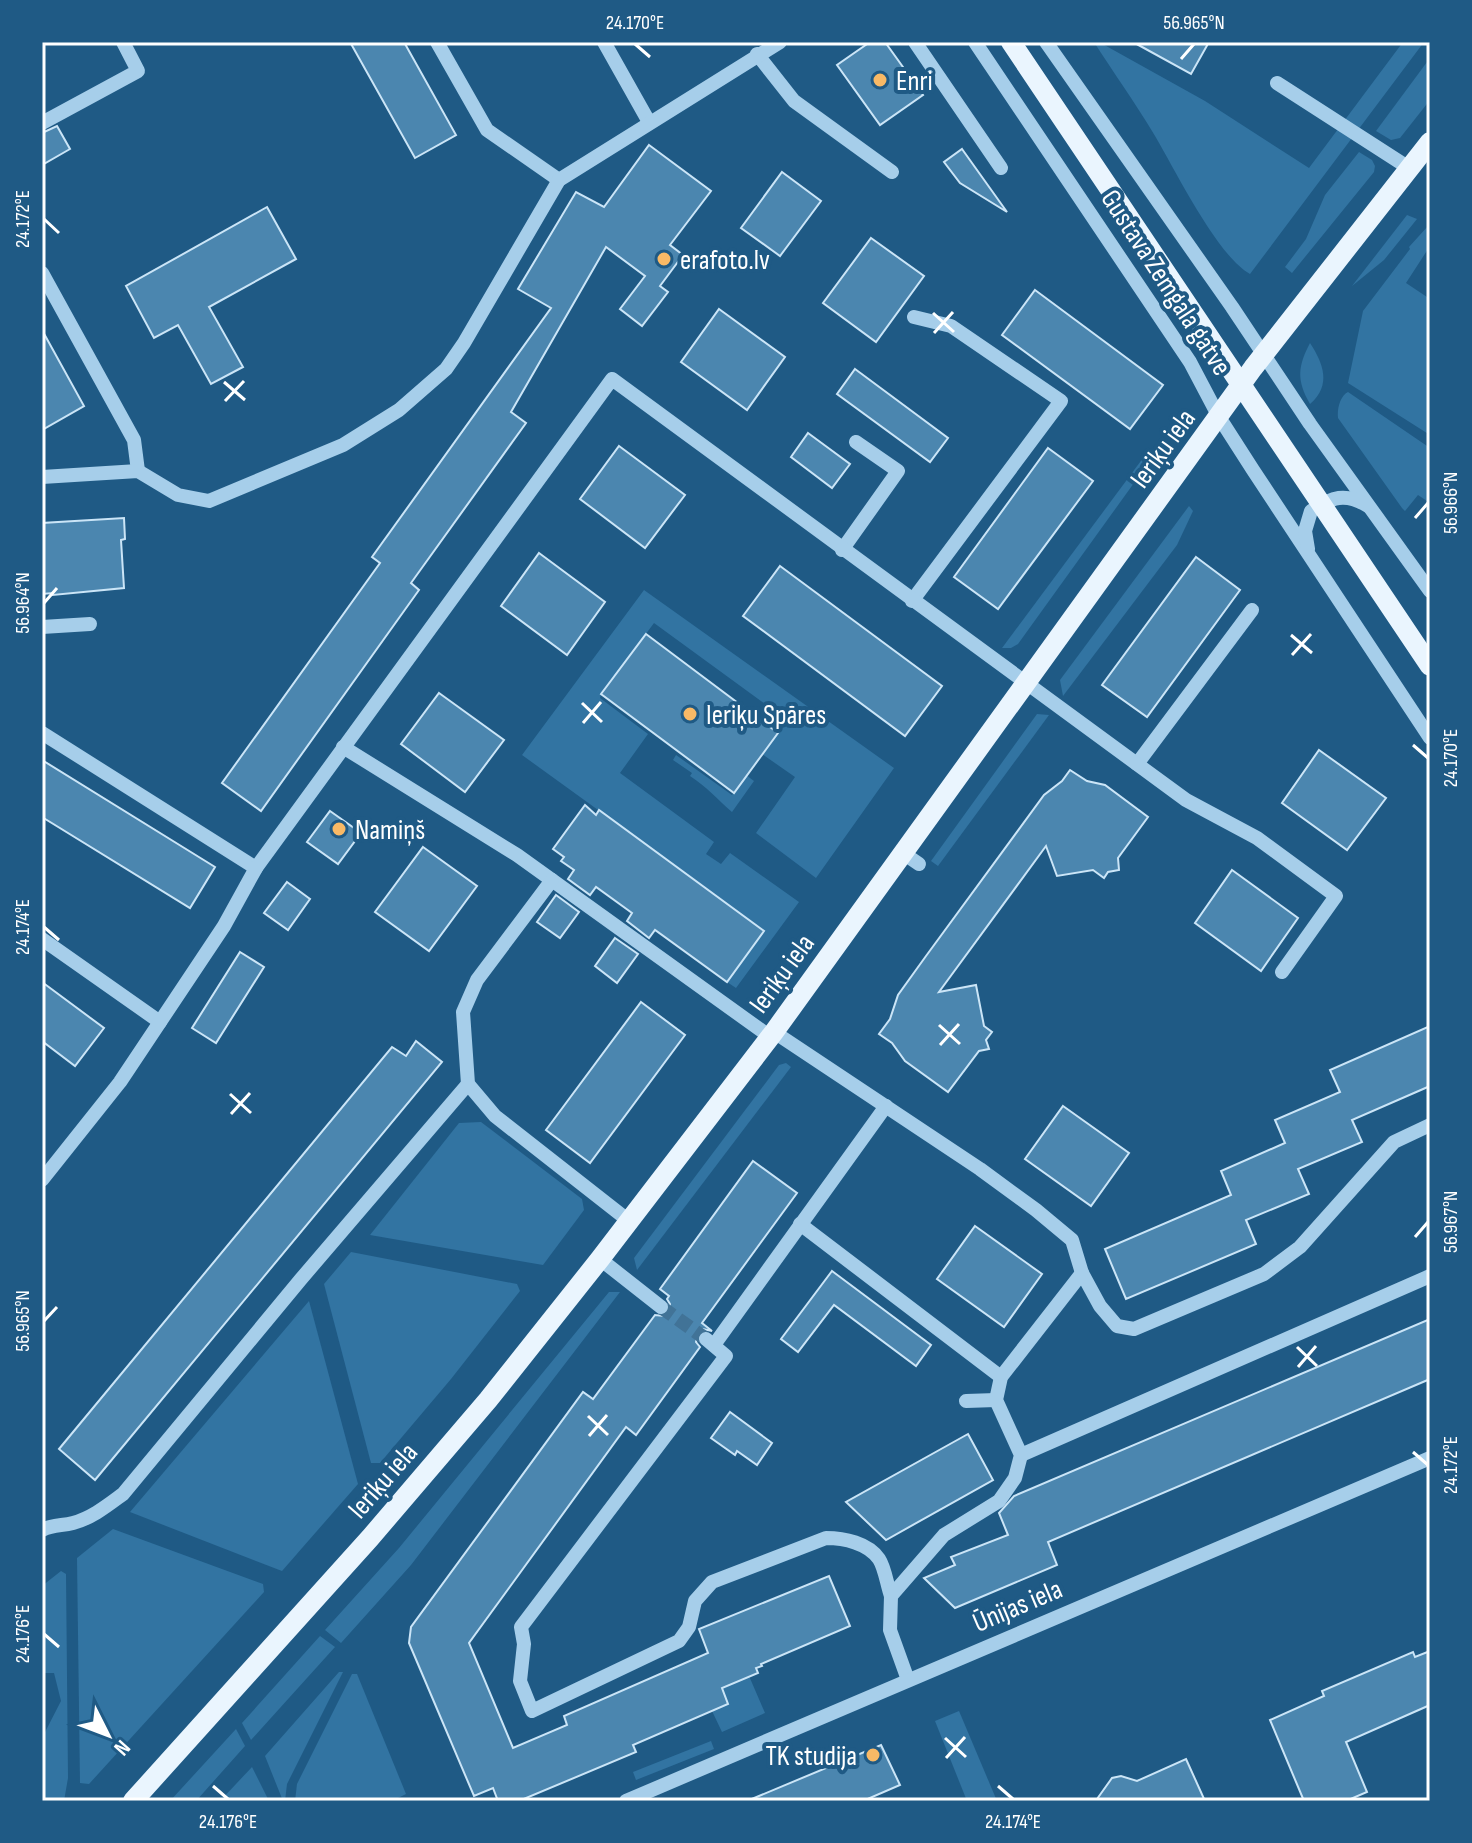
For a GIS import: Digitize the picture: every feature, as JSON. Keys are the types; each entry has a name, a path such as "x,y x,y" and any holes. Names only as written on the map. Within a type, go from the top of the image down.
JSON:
{"main road":[{"name":"Gustava Zemgala gatve","path":"1011,42 1430,666"},
{"name":"Ieriķu iela","path":"138,1798 370,1538 488,1400 600,1259 771,1034 911,858 1025,684 1264,354 1430,142"}],"street":[{"path":"42,123 138,71 123,42"},
{"path":"437,42 487,130 559,180"},
{"path":"604,42 649,122"},
{"path":"42,477 138,471 178,495 209,501 343,445 399,410 446,369 559,180 780,42"},
{"path":"915,42 1001,168"},
{"name":"Gustava Zemgala gatve","path":"975,42 1190,362 1219,417 1430,738"},
{"name":"Gustava Zemgala gatve","path":"1046,42 1310,424 1430,591"},
{"path":"757,54 794,101 892,172"},
{"path":"1277,83 1409,168"},
{"path":"42,273 134,440 138,471"},
{"path":"912,601 1061,401 951,326 914,317"},
{"path":"42,1180 118,1085 224,926 256,868 612,379 1186,800 1257,838 1336,896 1282,972"},
{"path":"842,550 898,471 856,442"},
{"path":"1309,555 1305,531 1311,511 1332,497 1354,497 1372,508"},
{"path":"1137,764 1252,610"},
{"path":"42,627 90,624"},
{"path":"42,733 256,868"},
{"path":"343,747 517,855 771,1034 886,1106 1036,1210 1072,1240 1082,1273 1100,1306 1117,1326 1134,1329 1264,1274 1300,1247 1394,1142 1430,1125"},
{"path":"552,880 477,980 463,1012 468,1084 495,1116 629,1221"},
{"path":"42,939 160,1022"},
{"path":"42,1530 52,1524 73,1523 91,1515 123,1494 468,1084"},
{"path":"886,1106 710,1342 726,1356 521,1627 524,1644 520,1681 532,1711 679,1641 689,1627 695,1601 712,1582 826,1538 844,1538 879,1558 891,1596 890,1630 908,1680"},
{"path":"800,1224 1001,1377"},
{"path":"600,1259 661,1307"},
{"path":"891,1596 944,1535 999,1501 1015,1478 1021,1455 996,1400 1001,1377 1082,1273"},
{"path":"1021,1455 1430,1276"},
{"path":"966,1401 996,1400"},
{"name":"Ūnijas iela","path":"626,1801 1430,1458"}],"shaded area":[{"path":"1094,42 1205,101 1309,168 1403,42 1424,42 1250,274 1223,249 1210,230 1145,120"},
{"path":"1430,58 1430,100 1400,138 1391,140 1376,131"},
{"path":"1359,152 1372,160 1374,172 1292,273 1285,267 1306,239 1325,195"},
{"path":"1407,215 1417,219 1384,260 1352,286"},
{"path":"1428,226 1430,246 1406,283 1430,299 1430,435 1348,383 1363,311"},
{"path":"1310,343 1322,366 1323,382 1317,397 1310,404 1302,388 1300,373"},
{"path":"1348,392 1430,448 1430,503 1418,495 1405,511 1402,508 1338,418 1340,403"},
{"path":"1149,450 1152,458 1018,644 1002,648"},
{"path":"1189,506 1193,511 1177,545 1063,696 1060,680"},
{"path":"644,590 894,768 816,878 756,833 795,777 762,754 787,720 654,623 601,694 600,698 648,734 620,773 714,842 706,854 721,864 730,853 799,902 736,988 727,982 764,930 522,755"},
{"path":"1037,714 1049,715 938,866 931,861"},
{"path":"676,755 732,795 746,775 754,781 732,812 690,776 692,773 673,760"},
{"path":"786,1063 791,1067 637,1270 634,1258 779,1065"},
{"path":"481,1122 582,1199 584,1210 543,1265 370,1235 459,1123"},
{"path":"351,1252 517,1284 520,1291 380,1463 371,1463 324,1284"},
{"path":"609,1292 620,1292 411,1565 341,1643 325,1630 399,1548"},
{"path":"309,1301 358,1484 282,1571 130,1512"},
{"path":"113,1529 263,1584 264,1592 89,1784 80,1783 77,1558"},
{"path":"61,1571 66,1574 68,1778 64,1801 42,1801 42,1738 61,1701 54,1673 42,1673 42,1586"},
{"path":"320,1636 335,1647 251,1740 242,1723"},
{"path":"746,1669 765,1713 722,1732 712,1711 728,1704 719,1681"},
{"path":"339,1672 343,1672 287,1784 283,1801 265,1756"},
{"path":"352,1674 357,1674 406,1794 392,1801 295,1801 297,1784"},
{"path":"959,1711 997,1801 967,1801 935,1721"},
{"path":"236,1729 245,1746 196,1801 170,1801"},
{"path":"711,1741 714,1749 636,1780 633,1772"},
{"path":"252,1767 269,1801 220,1801"}],"building":[{"path":"350,42 404,42 456,135 415,158"},
{"name":"Enri","path":"870,42 885,42 923,95 880,125 837,65"},
{"path":"1133,42 1209,42 1191,74"},
{"path":"57,126 70,149 42,165 42,133"},
{"path":"649,145 711,191 670,245 683,255 660,286 668,292 642,326 620,309 645,276 606,247 511,412 526,423 411,583 419,590 261,811 222,783 380,563 372,557 551,308 518,289 576,192 604,207"},
{"path":"962,149 1007,212 960,183 944,162"},
{"path":"782,172 821,201 780,256 741,228"},
{"path":"267,207 296,259 209,307 243,367 211,384 178,325 154,338 126,286"},
{"path":"871,238 924,276 876,342 823,303"},
{"path":"1035,290 1163,385 1130,429 1002,335"},
{"path":"719,309 785,357 747,410 681,362"},
{"path":"42,330 84,406 42,430"},
{"path":"855,369 948,438 930,462 837,394"},
{"path":"808,433 850,464 832,488 791,457"},
{"path":"619,446 685,495 645,548 580,499"},
{"path":"1048,448 1093,481 998,609 954,577"},
{"path":"124,518 125,539 121,540 124,588 42,594 42,523"},
{"path":"539,553 605,602 567,655 501,606"},
{"path":"1196,557 1240,590 1147,717 1102,685"},
{"path":"780,566 942,686 905,736 743,616"},
{"name":"Ieriķu Spāres","path":"646,634 778,733 734,793 601,694"},
{"path":"439,693 504,740 465,792 401,744"},
{"path":"1319,750 1386,798 1347,850 1282,803"},
{"path":"42,760 215,867 190,908 42,817"},
{"path":"1070,770 1087,781 1105,785 1148,817 1118,858 1119,870 1108,872 1104,878 1093,870 1057,876 1046,846 939,992 976,985 984,1026 992,1032 986,1040 989,1049 979,1051 948,1092 905,1061 892,1043 879,1034 890,1019 898,995 926,956 1044,795"},
{"path":"585,805 596,815 599,810 764,931 727,982 655,930 649,938 627,921 632,913 596,887 590,895 568,879 574,870 561,861 564,857 553,849"},
{"path":"330,811 361,833 338,864 307,842"},
{"path":"423,847 477,886 429,951 375,912"},
{"path":"1232,870 1298,918 1261,971 1195,923"},
{"path":"287,882 310,899 288,930 264,913"},
{"path":"556,895 579,912 560,938 537,922"},
{"path":"615,938 638,954 617,983 595,966"},
{"path":"240,952 264,967 216,1043 192,1028"},
{"path":"42,982 104,1028 75,1066 42,1041"},
{"path":"641,1002 685,1035 590,1163 546,1130"},
{"path":"1430,1026 1430,1086 1352,1120 1362,1142 1298,1169 1309,1194 1246,1220 1256,1244 1126,1299 1105,1249 1231,1195 1221,1171 1285,1143 1275,1120 1340,1092 1330,1070"},
{"path":"416,1041 442,1062 95,1480 59,1449 392,1047 406,1056"},
{"path":"1063,1106 1129,1153 1091,1206 1025,1159"},
{"path":"753,1161 797,1193 702,1323 712,1331 703,1329 698,1333 696,1342 700,1347 636,1435 626,1427 469,1643 513,1748 567,1725 564,1716 708,1653 699,1629 829,1576 850,1626 761,1664 756,1668 758,1673 722,1688 728,1704 633,1745 636,1752 519,1801 498,1801 493,1788 474,1796 409,1643 411,1627 583,1392 593,1399 655,1315 669,1313 669,1296 660,1289"},
{"path":"975,1226 1042,1274 1004,1327 937,1279"},
{"path":"832,1271 931,1345 916,1366 834,1305 798,1352 781,1339"},
{"path":"1430,1319 1430,1379 1048,1542 1057,1565 955,1608 924,1578 955,1565 951,1557 1008,1535 999,1513 1014,1496"},
{"path":"730,1412 772,1443 757,1465 737,1451 735,1455 711,1438"},
{"path":"968,1434 993,1480 886,1540 846,1502"},
{"path":"1430,1651 1430,1705 1346,1742 1367,1792 1346,1801 1304,1801 1270,1720 1324,1696 1322,1691 1413,1652 1415,1657"},
{"path":"881,1745 900,1785 863,1801 747,1801"},
{"path":"1186,1759 1205,1801 1092,1801 1097,1799 1112,1778 1121,1776 1137,1781"}],"tunnel":[{"path":"661,1307 706,1339"}],"place":[{"name":"Enri","path":"880,80"},
{"name":"erafoto.lv","path":"664,259"},
{"name":"Ieriķu Spāres","path":"690,714"},
{"name":"Namiņš","path":"339,829"},
{"name":"TK studija","path":"873,1755"}]}
